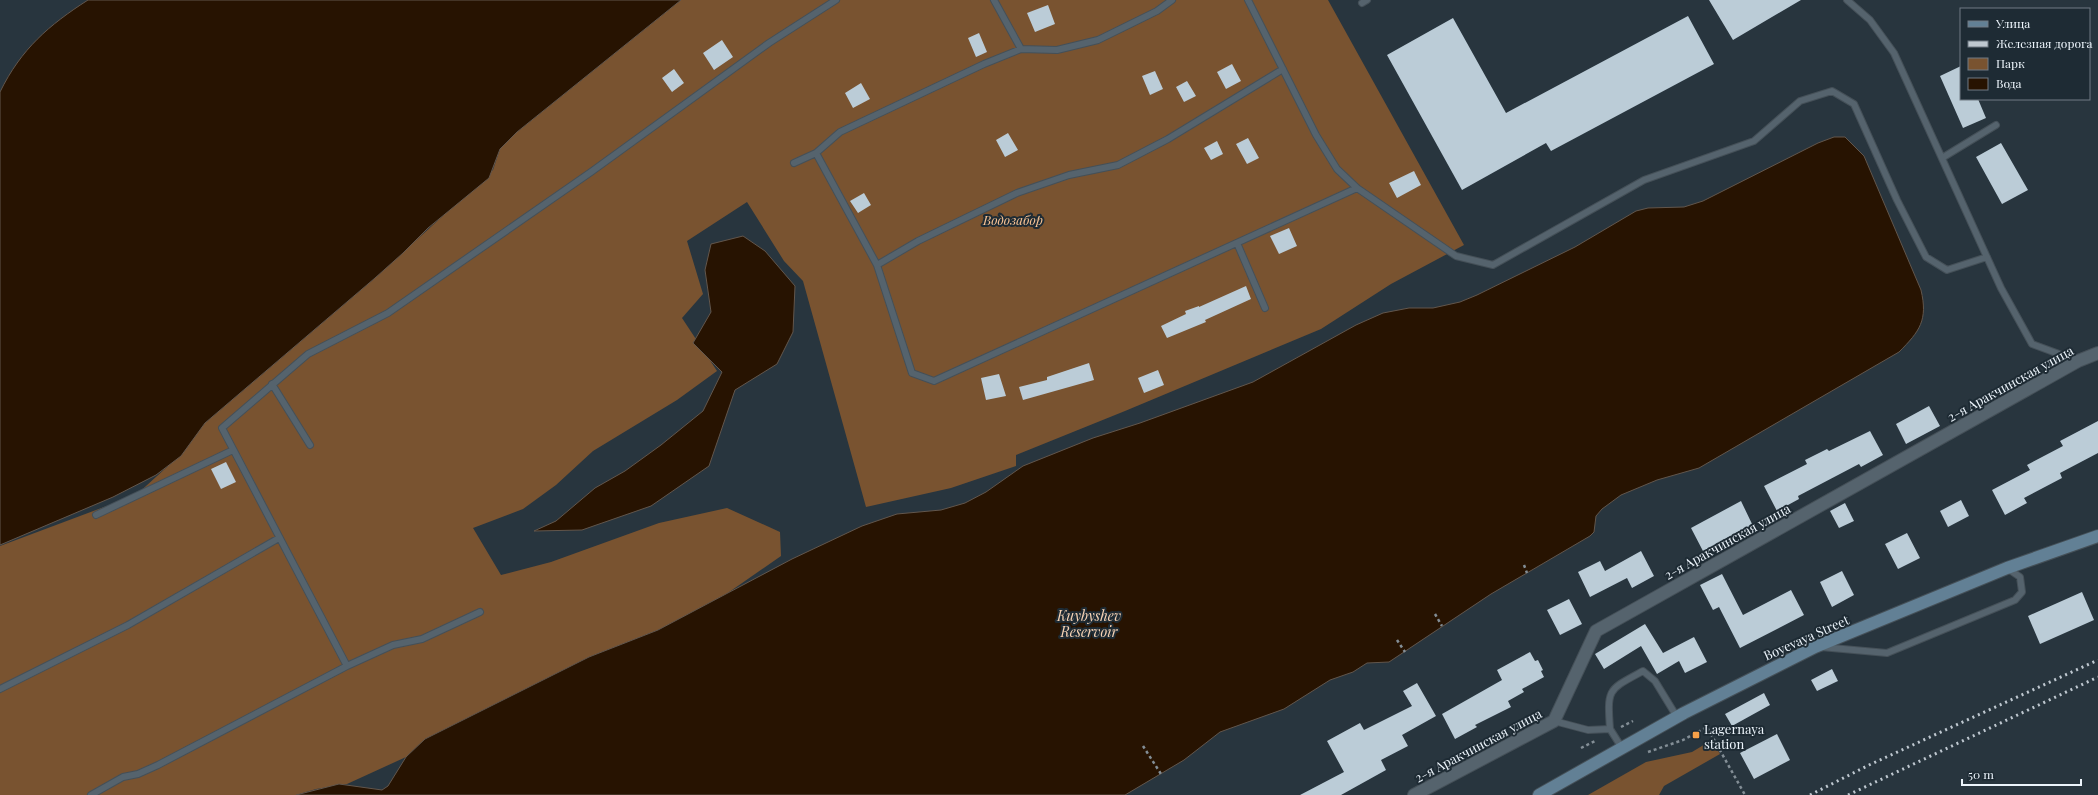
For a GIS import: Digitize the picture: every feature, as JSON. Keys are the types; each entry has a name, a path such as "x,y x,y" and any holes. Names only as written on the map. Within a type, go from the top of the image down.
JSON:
{"main road":[{"name":"Boyevaya Street","path":"1539,795 1677,717 1815,647 2007,568 2098,536"}],"street":[{"name":"2-я Аракчинская улица","path":"1414,795 1554,721 1596,631 2078,361 2098,353"}],"lane":[{"path":"347,666 222,428 308,354 395,308 591,172 769,43 836,0"},
{"path":"994,0 1021,49"},
{"path":"794,163 816,153 840,132 984,64 1021,49 1057,50 1098,40 1157,11 1172,0"},
{"path":"1248,0 1316,135 1333,162 1357,188 1456,256 1493,265 1644,180 1754,141 1800,101 1832,91 1854,104 1897,200 1926,257 1947,270 1987,257"},
{"path":"1846,0 1870,20 1894,53 2001,288 2032,344 2078,361"},
{"path":"877,265 918,241 1017,193 1069,175 1118,165 1168,139 1283,69"},
{"path":"1942,158 1996,125"},
{"path":"816,153 877,265 912,373 934,381 1357,188"},
{"path":"1237,243 1266,308"},
{"path":"272,384 310,445"},
{"path":"96,515 233,450"},
{"path":"0,689 128,625 279,538"},
{"path":"1815,647 1887,653 2015,600 2022,592 2020,577 2007,568"},
{"path":"91,795 123,778 138,774 158,765 347,666 393,646 422,639 480,612"},
{"path":"1622,748 1610,728 1608,698 1618,684 1644,671 1655,681 1677,717"},
{"path":"1554,721 1588,730 1610,728"}],"path":[{"path":"1524,565 1526,573"},
{"path":"1435,614 1442,626"},
{"path":"1396,640 1405,652"},
{"path":"1648,752 1683,740 1707,726 1745,795"},
{"path":"1143,746 1161,774"}],"green space":[{"name":"Водозабор","path":"681,0 1328,0 1464,245 1391,284 1321,329 1016,455 1016,466 951,488 866,507 803,281 784,261 747,202 687,241 703,294 682,318 717,371 677,400 593,451 556,485 523,509 473,528 501,575 551,562 659,523 727,508 780,532 781,556 722,597 658,630 589,657 425,739 406,757 347,784 316,789 296,795 0,795 0,546 136,495 167,467 205,423 375,278 493,170 500,149 517,132"},
{"path":"1712,740 1720,754 1664,786 1659,795 1588,795 1646,762 1692,752"}],"water":[{"path":"88,0 681,0 517,132 500,149 489,178 428,228 375,278 205,423 181,456 156,475 113,497 0,545 0,92 17,63 37,39 74,9"},
{"name":"Kuybyshev Reservoir","path":"1834,137 1845,137 1864,156 1921,290 1923,300 1923,317 1917,331 1899,352 1699,468 1657,480 1621,495 1602,509 1596,516 1594,532 1590,536 1491,594 1389,662 1367,663 1353,672 1330,680 1284,709 1220,732 1184,760 1125,795 296,795 339,784 382,790 388,786 406,757 425,739 589,657 658,630 792,559 862,526 897,514 941,510 965,503 986,492 1023,466 1093,438 1140,423 1253,382 1356,325 1383,313 1409,308 1433,308 1460,302 1575,247 1636,211 1648,208 1684,207 1703,201 1818,143"},
{"path":"743,236 765,251 795,286 793,332 777,364 735,390 709,466 651,506 582,530 534,531 556,521 595,488 625,471 661,445 703,411 722,372 693,343 711,312 705,270 711,244"}],"building":[{"path":"1709,0 1801,0 1733,40"},
{"path":"1048,5 1055,24 1035,32 1027,13"},
{"path":"1688,16 1714,64 1551,151 1546,143 1462,190 1387,55 1453,18 1506,113"},
{"path":"979,33 987,52 976,57 968,38"},
{"path":"722,40 733,57 714,70 703,53"},
{"path":"1232,64 1241,81 1226,89 1217,72"},
{"path":"1960,66 1960,100 1978,100 1986,118 1963,128 1940,76"},
{"path":"674,69 684,83 672,92 662,78"},
{"path":"1155,71 1163,89 1150,95 1142,76"},
{"path":"1187,81 1196,96 1184,102 1176,87"},
{"path":"861,83 870,99 853,108 845,93"},
{"path":"1008,133 1018,150 1005,157 996,140"},
{"path":"1248,138 1259,158 1247,164 1236,144"},
{"path":"1217,141 1223,154 1211,160 1204,148"},
{"path":"2001,143 2028,190 2002,204 1976,157"},
{"path":"1414,171 1421,185 1397,198 1389,183"},
{"path":"864,193 871,205 858,213 850,201"},
{"path":"1289,228 1297,246 1279,254 1270,236"},
{"path":"1246,286 1251,299 1205,320 1206,322 1167,338 1161,326 1186,314 1185,311 1199,307"},
{"path":"1089,363 1094,380 1023,400 1019,387 1047,380 1047,377"},
{"path":"1158,370 1164,385 1144,393 1138,378"},
{"path":"999,374 1006,396 986,400 981,378"},
{"path":"1929,406 1940,426 1906,444 1896,424"},
{"path":"2098,421 2098,453 2060,473 2062,478 2024,498 2027,503 2005,515 1992,490 2030,470 2027,465 2063,446 2060,441"},
{"path":"1870,431 1883,455 1861,467 1859,464 1798,496 1799,499 1777,511 1764,486 1807,464 1805,460 1827,449 1829,451"},
{"path":"226,462 236,482 221,489 211,469"},
{"path":"1961,500 1969,516 1948,527 1940,511"},
{"path":"1741,501 1753,526 1704,553 1691,528"},
{"path":"1845,503 1854,521 1839,528 1830,511"},
{"path":"1907,533 1920,558 1898,569 1885,544"},
{"path":"1641,551 1654,576 1632,588 1627,578 1590,597 1578,572 1600,561 1605,571"},
{"path":"1842,571 1854,595 1832,607 1820,582"},
{"path":"1722,574 1743,615 1791,590 1804,615 1740,648 1719,607 1713,610 1700,585"},
{"path":"2082,592 2094,620 2040,644 2028,616"},
{"path":"1569,599 1582,624 1560,635 1547,610"},
{"path":"1645,624 1663,653 1694,637 1707,662 1685,673 1679,661 1657,674 1641,646 1604,669 1595,654"},
{"path":"1530,652 1535,661 1538,660 1543,670 1541,671 1544,677 1522,689 1524,692 1508,701 1511,707 1475,725 1477,727 1455,739 1442,714 1502,680 1497,670"},
{"path":"1832,669 1838,681 1817,691 1811,680"},
{"path":"1417,683 1436,716 1402,735 1408,746 1381,760 1386,770 1341,795 1300,795 1344,772 1327,741 1360,723 1364,730 1412,706 1403,691"},
{"path":"1764,693 1770,705 1732,726 1725,714"},
{"path":"1777,734 1790,760 1754,779 1740,753"}],"railway":[{"path":"1810,795 1869,765 2098,660"},
{"path":"1848,795 2098,677"}],"place":[{"name":"Lagernaya station","path":"1696,735"}]}
